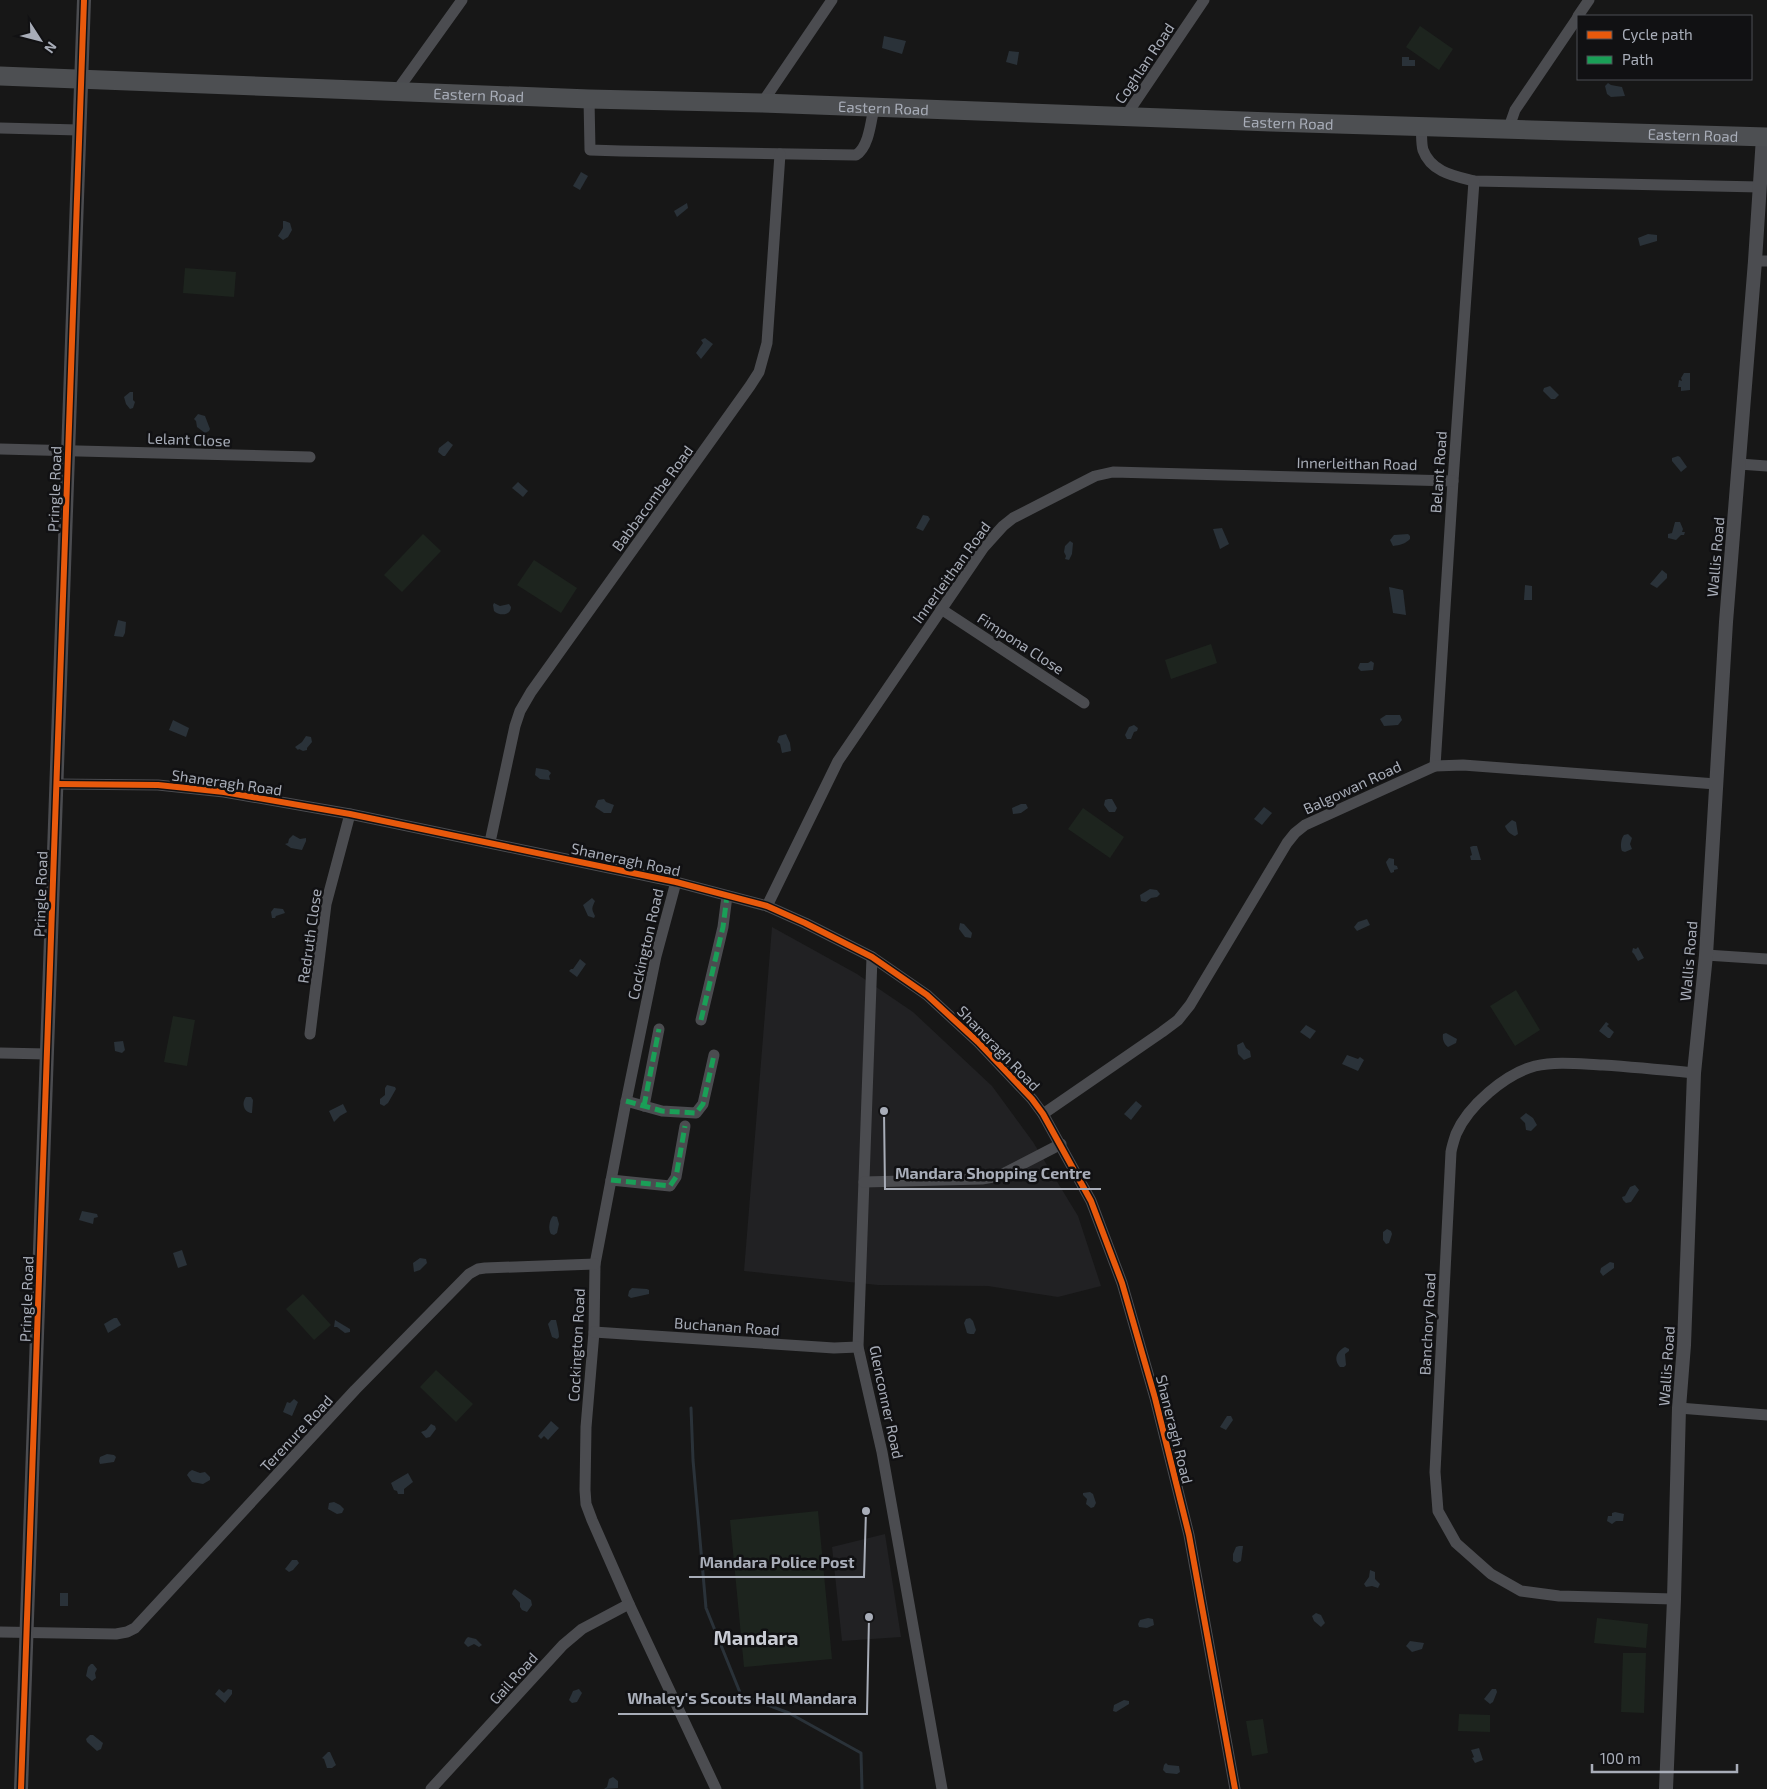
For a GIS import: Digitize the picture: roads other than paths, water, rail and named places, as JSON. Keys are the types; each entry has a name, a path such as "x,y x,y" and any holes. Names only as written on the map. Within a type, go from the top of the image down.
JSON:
{"main road":[{"name":"Eastern Road","path":"0,76 589,100 762,103 1508,130 1765,137"}],"street":[{"name":"Pringle Road","path":"21,1789 84,0"},
{"path":"396,92 462,0"},
{"path":"762,103 832,0"},
{"name":"Coghlan Road","path":"1126,117 1204,0"},
{"path":"1579,15 1589,0"},
{"path":"1508,130 1515,110 1577,17"},
{"path":"589,100 590,150 856,155 859,154 865,142 874,108"},
{"path":"1421,126 1423,148 1433,165 1452,176 1474,180 1760,187"},
{"path":"0,128 79,130"},
{"name":"Wallis Road","path":"1666,1789 1674,1600 1679,1408 1685,1326 1694,1072 1706,955 1726,622 1739,464 1761,261 1760,187 1765,137"},
{"name":"Babbacombe Road","path":"490,842 515,726 520,711 531,692 759,372 767,343 780,154"},
{"name":"Belant Road","path":"1435,766 1474,180"},
{"name":"Lelant Close","path":"0,449 310,457"},
{"path":"1739,464 1767,466"},
{"name":"Innerleithan Road","path":"767,906 838,761 984,547 1013,518 1095,476 1113,472 1453,481"},
{"name":"Fimpona Close","path":"941,609 1084,703"},
{"name":"Balgowan Road","path":"1043,1114 1178,1020 1190,1005 1287,843 1305,825 1435,766 1473,766 1716,784"},
{"name":"Shaneragh Road","path":"57,784 158,785 224,792 350,814 676,882 767,906 805,923 872,957 927,995 1006,1070 1043,1114 1091,1201 1122,1283 1155,1398 1189,1535 1235,1789"},
{"name":"Redruth Close","path":"310,1034 326,904 350,814"},
{"name":"Cockington Road","path":"676,882 656,956 595,1264 594,1332 586,1427 586,1504 629,1604 716,1789"},
{"path":"701,1020 723,927 727,896"},
{"path":"1706,955 1767,959"},
{"name":"Glenconner Road","path":"872,957 858,1347 882,1452 942,1789"},
{"path":"644,1106 659,1029"},
{"path":"0,1053 47,1054"},
{"path":"626,1101 662,1111 696,1113 704,1104 714,1055"},
{"name":"Banchory Road","path":"1674,1600 1559,1596 1521,1591 1491,1574 1456,1543 1438,1511 1435,1472 1450,1152 1456,1134 1466,1117 1500,1083 1534,1066 1573,1063 1694,1072"},
{"path":"611,1180 670,1186 676,1177 685,1126"},
{"path":"864,1182 982,1179 999,1176 1060,1144"},
{"name":"Terenure Road","path":"0,1632 116,1634 135,1628 355,1390 469,1274 478,1269 485,1268 595,1264"},
{"name":"Buchanan Road","path":"594,1332 834,1348 858,1347"},
{"path":"1679,1408 1767,1415"},
{"name":"Gail Road","path":"431,1789 563,1645 582,1629 629,1604"}],"waterway":[{"path":"691,1408 693,1460 706,1608 741,1695 789,1713 861,1753 862,1789"}],"place":[{"name":"Mandara Shopping Centre","path":"884,1111"},
{"name":"Mandara Police Post","path":"866,1511"},
{"name":"Whaley's Scouts Hall Mandara","path":"869,1617"}],"district":[{"name":"Mandara","path":"756,1637"}]}
